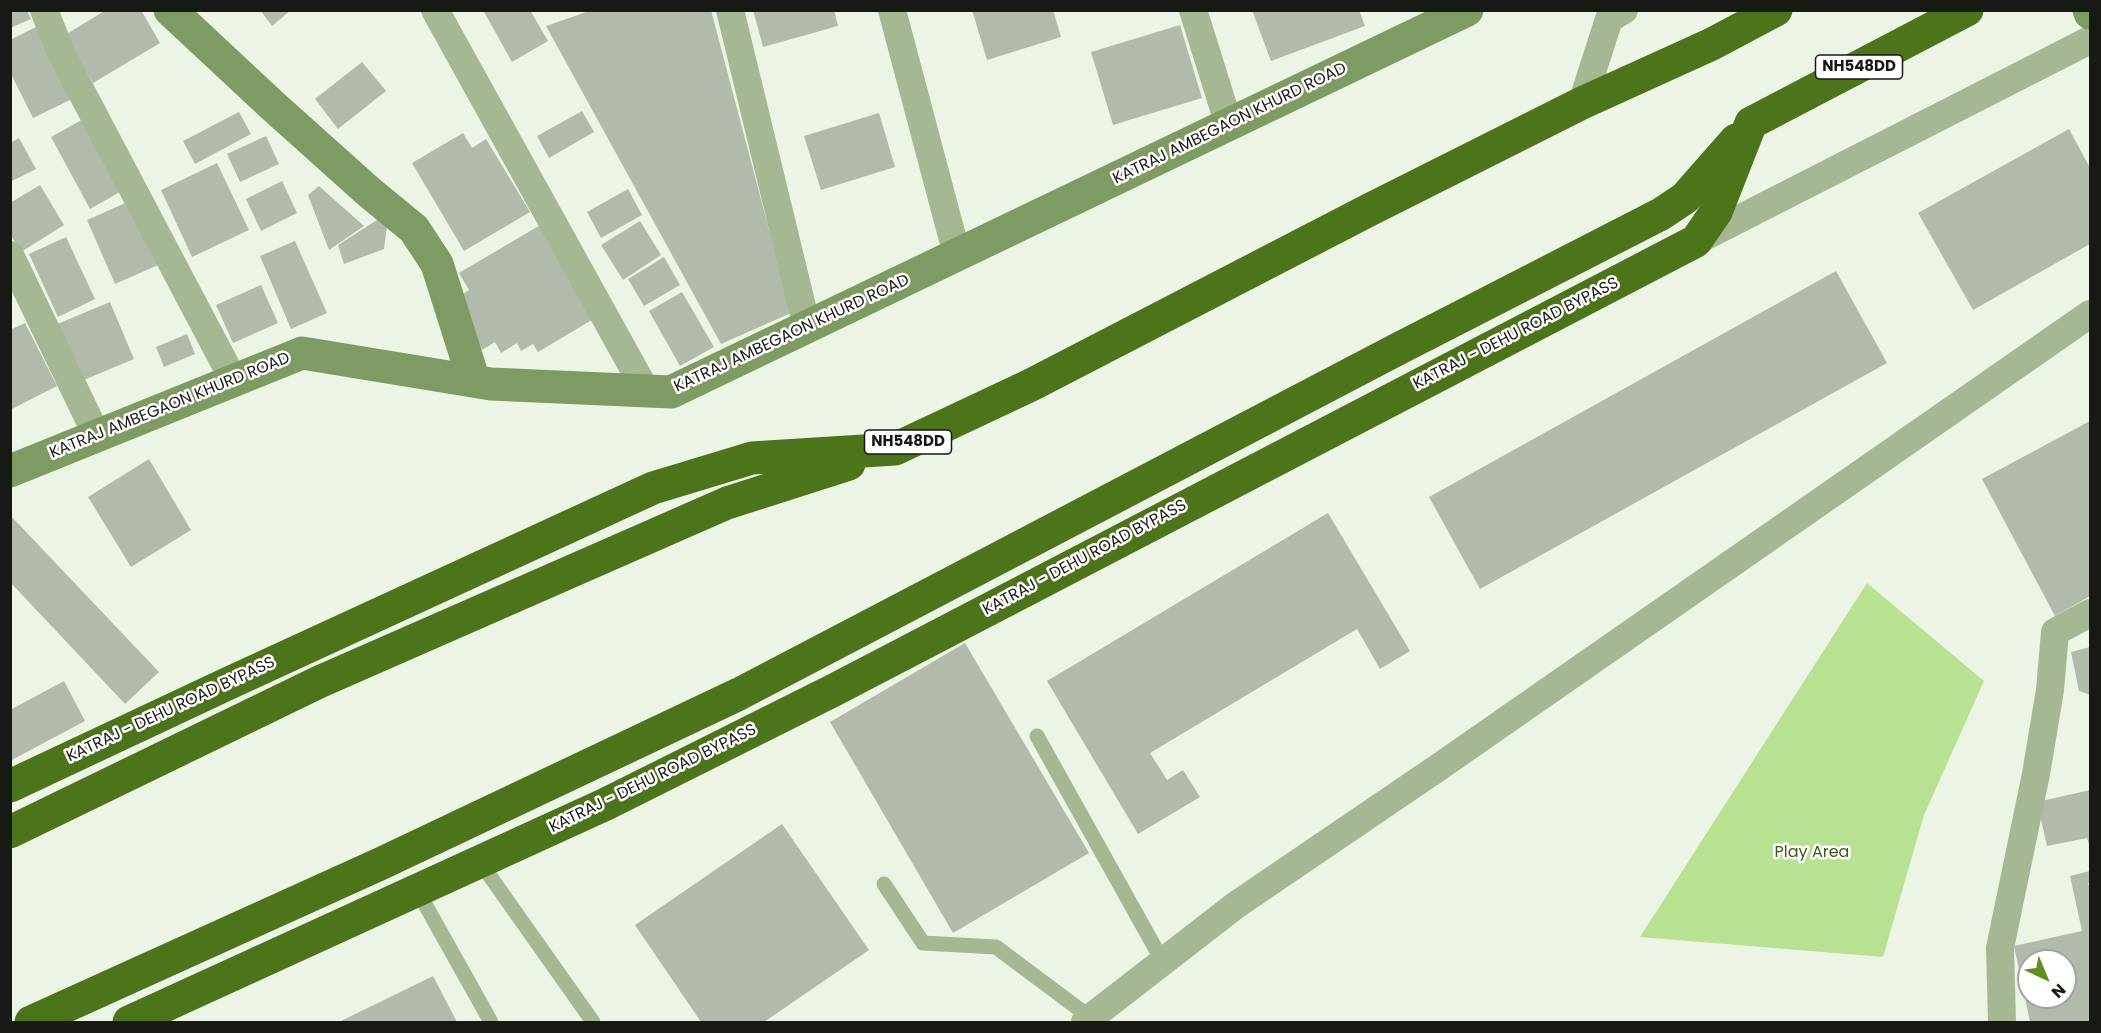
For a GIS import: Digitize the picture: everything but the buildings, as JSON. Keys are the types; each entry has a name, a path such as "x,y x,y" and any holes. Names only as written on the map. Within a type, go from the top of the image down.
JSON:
{"highway":[{"name":"KATRAJ - DEHU ROAD BYPASS","path":"10,786 653,488 752,458 895,448 1031,385 1582,103 1712,44 1776,10"},
{"name":"NH548DD","path":"1751,123 1968,10"},
{"name":"KATRAJ - DEHU ROAD BYPASS","path":"129,1023 606,804 834,690 1696,241 1716,212 1751,123"},
{"path":"30,1023 380,864 739,694 1661,214 1685,198 1751,123"},
{"path":"10,832 319,682 717,508 895,448"}],"street":[{"path":"44,10 61,53 234,381"},
{"path":"170,10 300,130 414,229 437,264 474,381"},
{"path":"435,10 646,391"},
{"path":"730,10 807,327"},
{"path":"892,10 957,255"},
{"path":"1193,10 1229,125"},
{"name":"KATRAJ AMBEGAON KHURD ROAD","path":"10,471 302,353 491,384 671,392 1467,10"},
{"path":"1582,103 1609,19 1624,10"},
{"path":"1696,241 2091,40"},
{"path":"10,255 97,436"},
{"path":"1088,1020 1236,905 1468,747 2091,314"},
{"path":"2002,1023 2001,948 2039,753 2055,632 2091,613"}],"lane":[{"path":"1037,736 1163,962"},
{"path":"480,862 594,1023"},
{"path":"884,884 923,942 996,947 1088,1020"},
{"path":"417,890 490,1023"}],"green space":[{"name":"Play Area","path":"1867,583 1984,681 1924,815 1883,957 1640,937"}]}
